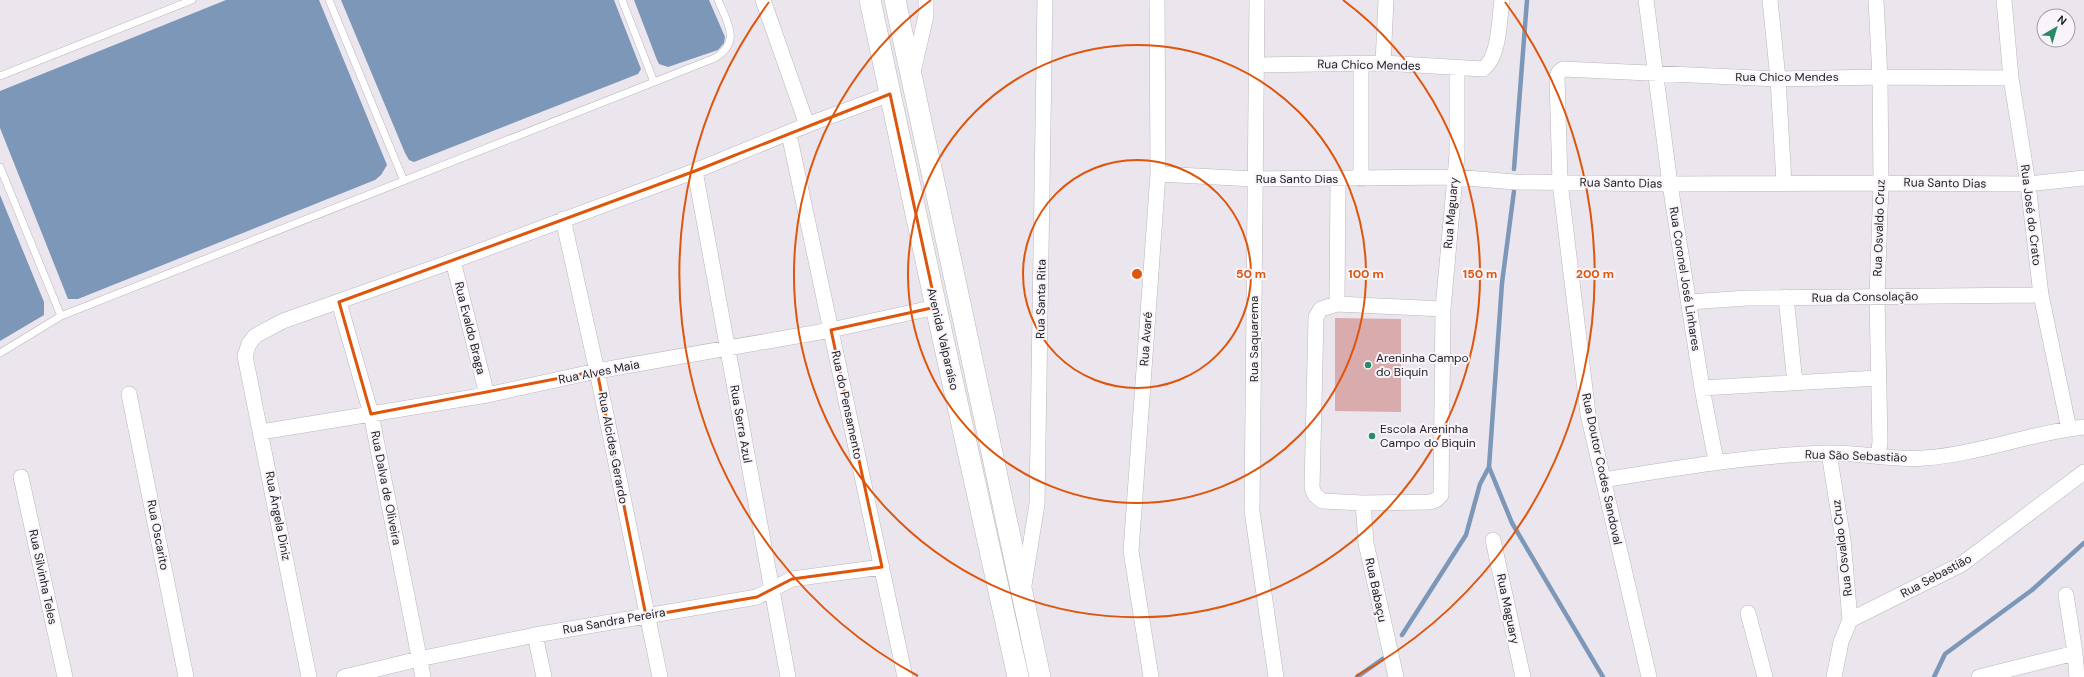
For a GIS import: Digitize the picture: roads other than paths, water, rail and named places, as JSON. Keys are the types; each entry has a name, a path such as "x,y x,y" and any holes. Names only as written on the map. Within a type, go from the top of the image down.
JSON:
{"main road":[{"name":"Avenida Valparaíso","path":"870,0 926,263 1018,677"},
{"name":"Avenida Valparaíso","path":"895,0 1040,677"},
{"path":"926,263 951,257"}],"street":[{"path":"763,0 807,125"},
{"path":"912,75 926,16 926,0"},
{"name":"Rua Santa Rita","path":"1022,596 1038,504 1046,0"},
{"name":"Rua Avaré","path":"1151,677 1131,551 1158,174 1157,0"},
{"name":"Rua Saquarema","path":"1257,0 1254,179 1252,511 1276,677"},
{"path":"1383,63 1386,0"},
{"name":"Rua Chico Mendes","path":"1256,65 1383,63 1483,69 1490,64 1494,56 1502,0"},
{"name":"Rua Coronel José Linhares","path":"1646,0 1670,184 1702,388 1716,461"},
{"path":"1770,0 1778,79 1784,183"},
{"name":"Rua Osvaldo Cruz","path":"1876,0 1880,77 1881,183 1877,297 1880,442 1878,456"},
{"name":"Rua José do Crato","path":"2004,0 2011,78 2028,184 2041,295 2077,428"},
{"path":"1361,64 1361,179"},
{"name":"Rua Maguary","path":"1363,503 1436,500 1441,495 1443,309 1457,141 1457,68"},
{"name":"Rua Chico Mendes","path":"1563,69 1778,79 1880,77 2011,78"},
{"name":"Rua Doutor Codes Sandoval","path":"1563,69 1559,72 1557,77 1560,182 1588,414 1649,677"},
{"path":"339,302 695,171 789,134 807,125 890,94"},
{"name":"Rua do Pensamento","path":"789,134 905,677"},
{"name":"Rua Serra Azul","path":"695,171 788,677"},
{"name":"Rua Santo Dias","path":"1158,174 1254,179 1454,177 1515,182 1670,184 2028,184 2084,178"},
{"path":"1337,304 1338,179"},
{"name":"Rua Alcides Gerardo","path":"563,219 597,371 646,616 660,677"},
{"name":"Rua Evaldo Braga","path":"453,261 487,395"},
{"name":"Rua da Consolação","path":"1689,302 1786,297 2041,295"},
{"path":"1786,297 1795,382"},
{"name":"Rua Ângela Diniz","path":"309,677 245,356 249,344 255,336 266,328 339,302"},
{"name":"Rua Dalva de Oliveira","path":"339,302 371,414 423,677"},
{"path":"1363,503 1322,501 1315,495 1312,488 1316,317 1321,308 1337,304 1443,309"},
{"name":"Rua Alves Maia","path":"261,432 487,395 597,371 831,330 936,307"},
{"path":"1702,388 1878,378"},
{"name":"Rua Oscarito","path":"129,394 186,677"},
{"name":"Rua São Sebastião","path":"1603,480 1716,461 1829,453 1923,458 1990,448 2077,428"},
{"name":"Rua Osvaldo Cruz","path":"1829,453 1843,540 1850,620"},
{"name":"Rua Sebastião","path":"1850,620 1962,564 2084,472"},
{"name":"Rua Silvinha Teles","path":"21,477 64,677"},
{"name":"Rua Babaçu","path":"1363,503 1366,543 1396,677"},
{"name":"Rua Maguary","path":"1493,540 1523,677"},
{"name":"Rua Sandra Pereira","path":"344,677 419,658 535,635 757,597 792,580 882,567"},
{"path":"2066,595 2075,653 2077,677"},
{"path":"1748,612 1765,677"},
{"path":"1834,677 1841,642 1850,620"},
{"path":"535,635 544,677"},
{"path":"1979,677 2075,653"}],"lane":[{"path":"0,76 192,0"},
{"path":"329,0 404,181"},
{"path":"622,0 654,82"},
{"path":"0,353 61,316 654,82 723,53 730,43 731,32 718,0"},
{"path":"0,167 61,316"}],"water":[{"path":"226,0 319,0 387,165 381,175 375,180 78,299 68,299 0,128 0,91"},
{"path":"341,0 614,0 641,69 638,74 414,162 409,160 405,153"},
{"path":"634,0 709,0 725,37 724,43 718,50 668,67 659,64"},
{"path":"0,195 44,302 44,315 0,341"}],"waterway":[{"path":"1514,169 1527,0"},
{"path":"1402,635 1466,535 1480,484 1489,467 1502,283 1514,191"},
{"path":"1489,467 1512,523 1603,677"},
{"path":"1934,677 1945,654 2032,590 2084,543"},
{"path":"1357,677 1384,658"}],"place":[{"name":"Areninha Campo do Biquin","path":"1368,365"},
{"name":"Escola Areninha Campo do Biquin","path":"1372,436"}]}
